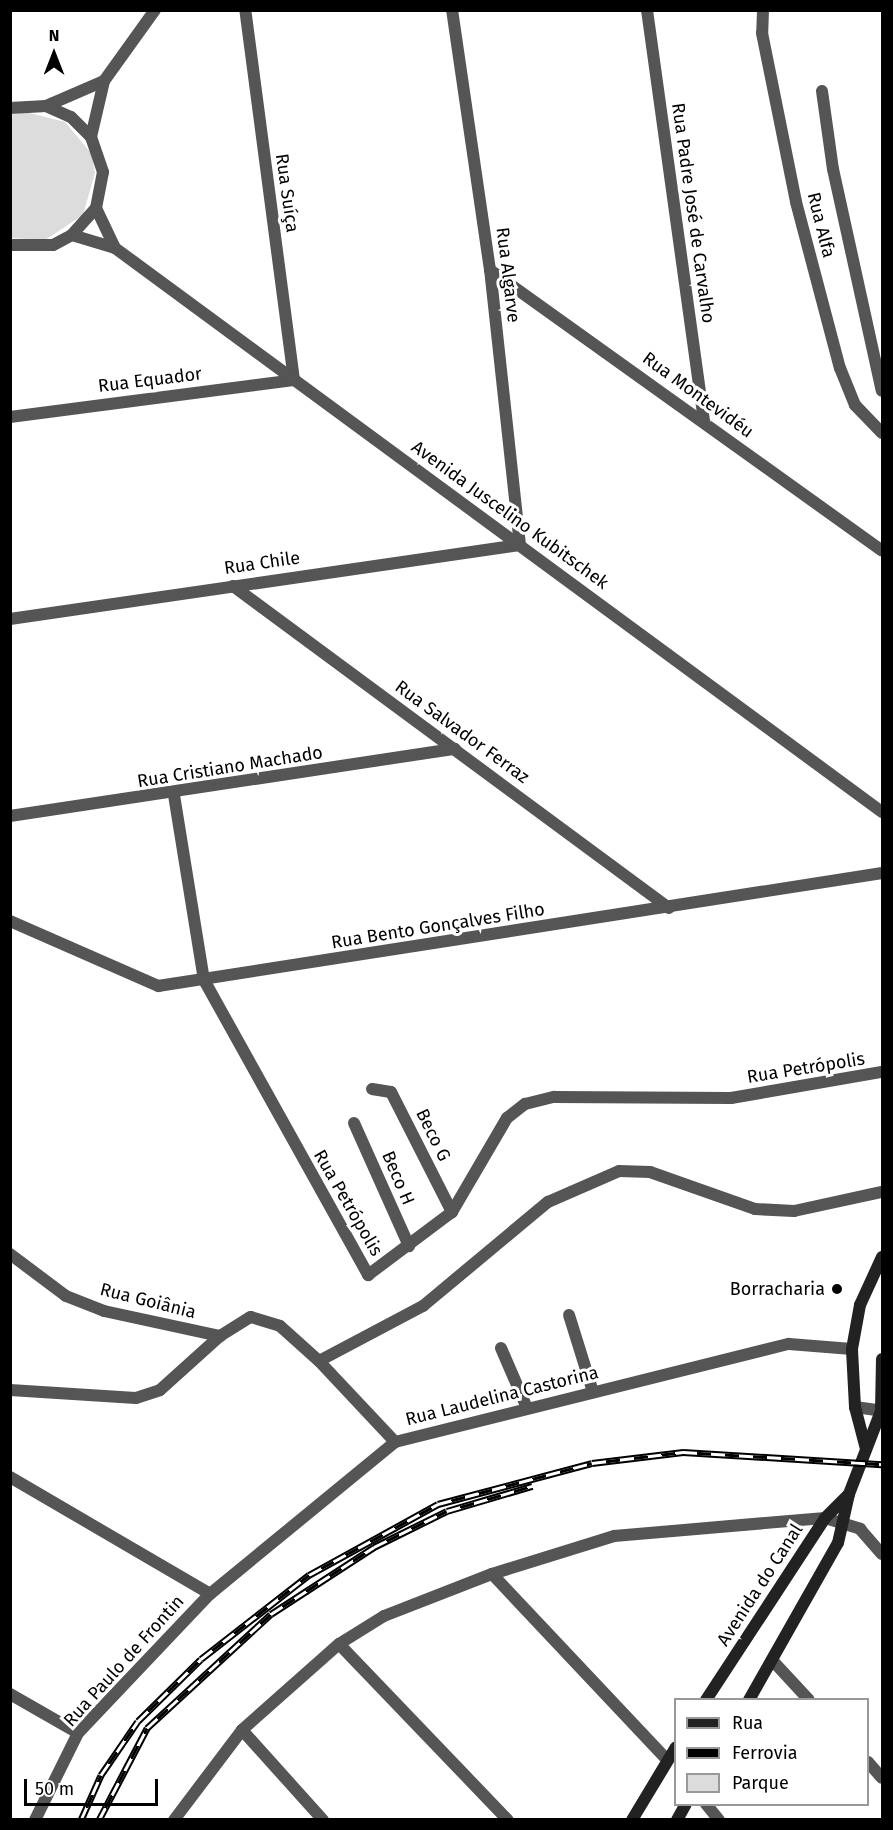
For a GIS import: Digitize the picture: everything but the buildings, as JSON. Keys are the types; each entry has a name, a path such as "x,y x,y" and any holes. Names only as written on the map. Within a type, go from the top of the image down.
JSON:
{"main road":[{"path":"866,1449 855,1407 852,1349 860,1305 882,1257"},
{"path":"882,1359 882,1411"},
{"name":"Avenida do Canal","path":"750,1698 838,1543 849,1494 882,1411"},
{"name":"Avenida do Canal","path":"707,1698 825,1518 849,1494"},
{"path":"632,1820 674,1749"},
{"path":"677,1820 685,1806"}],"street":[{"path":"91,137 104,81 155,10"},
{"name":"Rua Suíça","path":"245,10 294,380"},
{"name":"Rua Algarve","path":"452,10 490,270 520,544"},
{"name":"Rua Padre José de Carvalho","path":"647,10 704,420"},
{"name":"Rua Alfa","path":"763,10 796,202 840,368 855,405 882,434"},
{"path":"10,108 46,106 104,81"},
{"path":"822,91 833,170 882,391"},
{"path":"11,245 53,245 72,235 96,208 103,172 91,137 71,117 46,106"},
{"name":"Avenida Juscelino Kubitschek","path":"96,208 115,248"},
{"name":"Avenida Juscelino Kubitschek","path":"72,235 115,248 520,544 882,813"},
{"name":"Rua Montevidéu","path":"490,270 704,420 882,551"},
{"name":"Rua Equador","path":"10,417 294,380"},
{"name":"Rua Chile","path":"10,619 520,544"},
{"name":"Rua Salvador Ferraz","path":"233,586 669,908"},
{"name":"Rua Cristiano Machado","path":"10,816 174,795 455,749"},
{"name":"Rua Petrópolis","path":"174,795 204,980 368,1275 452,1212 507,1118 525,1104 554,1097 732,1098 882,1072"},
{"name":"Rua Bento Gonçalves Filho","path":"10,921 158,986 882,873"},
{"name":"Beco G","path":"372,1089 392,1092 452,1212"},
{"name":"Beco H","path":"354,1123 409,1246"},
{"path":"319,1361 423,1306 548,1202 619,1171 661,1174 755,1209 794,1211 882,1192"},
{"name":"Rua Goiânia","path":"10,1254 66,1296 104,1311 220,1336"},
{"path":"569,1315 592,1392"},
{"path":"10,1390 136,1398 179,1376 220,1336 251,1317 266,1319 319,1361 395,1442"},
{"name":"Rua Laudelina Castorina","path":"210,1594 395,1442 789,1344 852,1349"},
{"path":"501,1348 526,1408"},
{"path":"855,1407 882,1411"},
{"path":"10,1478 210,1594"},
{"path":"174,1820 242,1731 339,1644 384,1616 492,1574 614,1536 825,1518 844,1520 882,1554"},
{"path":"492,1574 667,1760"},
{"name":"Rua Paulo de Frontin","path":"35,1820 78,1733 210,1594"},
{"path":"339,1644 508,1820"},
{"path":"772,1660 807,1698"},
{"path":"10,1694 78,1733"},
{"path":"242,1731 323,1820"},
{"path":"869,1764 882,1778"},
{"path":"708,1806 719,1820"}],"green space":[{"path":"26,112 65,122 91,153 95,173 83,215 45,240 11,238 10,115"}],"railway":[{"path":"81,1820 101,1775 138,1721 201,1659 309,1575 438,1504 592,1463 683,1452 882,1464"},
{"path":"99,1820 147,1728 271,1614 374,1547 447,1511 532,1486"}],"place":[{"name":"Borracharia","path":"837,1289"}]}
